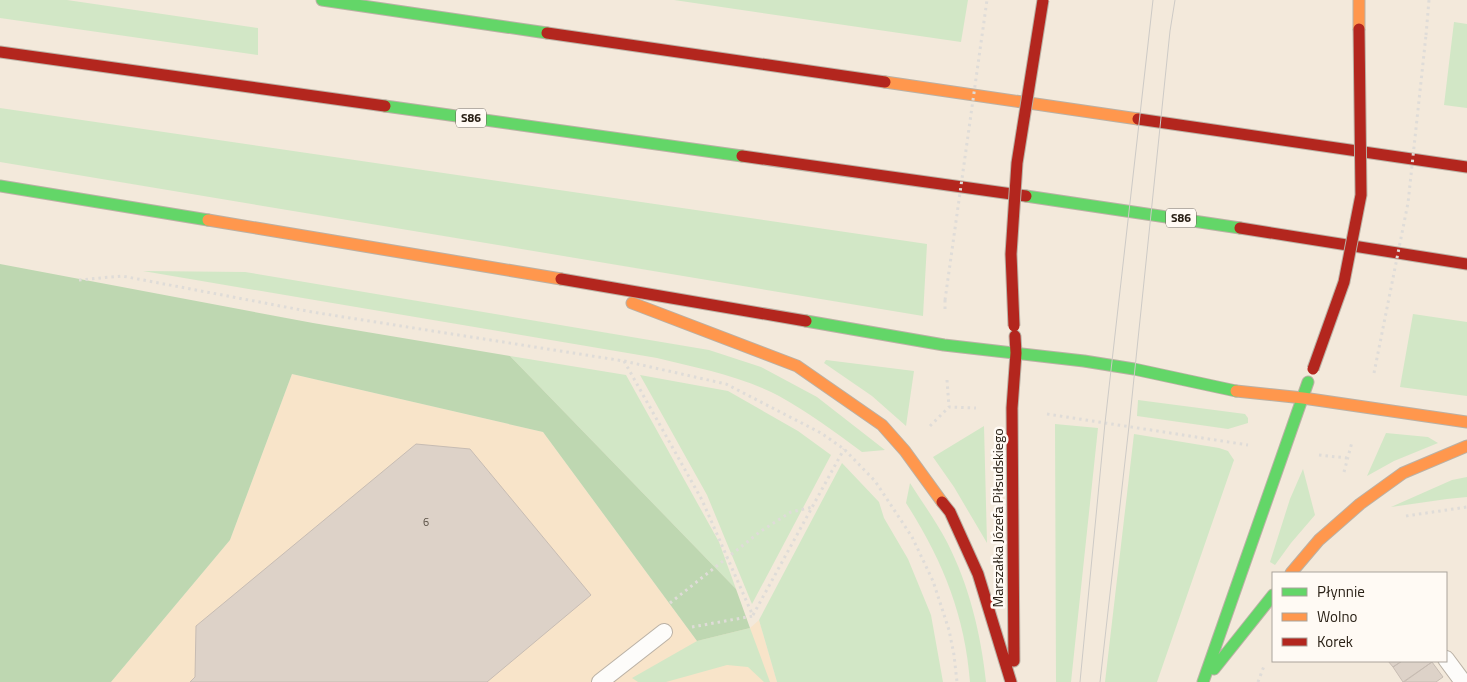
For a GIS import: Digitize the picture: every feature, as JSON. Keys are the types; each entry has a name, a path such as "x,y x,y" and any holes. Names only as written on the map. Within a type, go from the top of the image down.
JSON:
{"main road":[{"path":"322,0 1467,167"},
{"name":"Marszałka Józefa Piłsudskiego","path":"1012,682 1012,408 1016,353 1011,254 1017,163 1043,0"},
{"path":"1203,682 1344,282 1361,195 1359,0"},
{"name":"S86","path":"0,52 1115,208 1467,264"},
{"path":"0,186 570,280 944,345 1084,361 1134,369 1231,390 1303,398 1467,422"},
{"path":"570,280 797,366 882,425 950,512 978,574 1012,682"},
{"path":"1292,572 1319,540 1360,504 1403,473 1467,446"},
{"path":"1203,682 1272,596"}],"lane":[{"path":"600,682 664,632"},
{"path":"1447,660 1463,682"}],"path":[{"path":"945,300 987,0"},
{"path":"1374,373 1408,203 1429,0"},
{"path":"79,280 122,276 312,312 624,361 726,384 821,433 844,449 875,481 912,536 933,581 949,630 957,682"},
{"path":"624,361 702,500 753,616"},
{"path":"875,481 949,407 1012,408 1347,458"},
{"path":"753,616 844,449"},
{"path":"753,616 664,632 664,607 761,531 791,512 812,507"},
{"path":"1403,516 1467,507"}],"shaded area":[{"path":"292,374 543,432 697,641 750,628 759,620 777,682 111,682 230,540"}],"green space":[{"path":"0,0 67,0 258,28 258,55 0,18"},
{"path":"674,0 968,0 961,42"},
{"path":"1454,22 1467,24 1467,108 1444,105"},
{"path":"0,108 927,244 923,316 0,162"},
{"path":"0,264 313,323 510,356 736,589 750,628 697,641 543,432 292,374 230,540 111,682 0,682"},
{"path":"143,271 245,272 709,350 761,367 817,397 885,450 862,452 811,415 765,389 719,373 688,365 657,358"},
{"path":"1413,314 1467,322 1467,396 1400,387"},
{"path":"510,356 626,375 719,542 736,589"},
{"path":"826,360 914,371 906,426 872,396 824,363"},
{"path":"640,375 728,391 798,431 831,455 752,604 707,495"},
{"path":"1138,400 1245,414 1248,418 1248,423 1228,429 1137,416"},
{"path":"1055,424 1098,428 1071,682 1056,682"},
{"path":"984,426 987,543 954,487 933,457"},
{"path":"1386,433 1428,437 1438,443 1394,461 1367,476"},
{"path":"1134,434 1219,448 1228,451 1234,460 1157,682 1105,682"},
{"path":"842,463 879,502 884,518 908,559 931,615 943,682 777,682 759,620"},
{"path":"1303,469 1315,515 1275,565 1270,562 1290,499"},
{"path":"1467,477 1467,497 1391,507 1452,480"},
{"path":"910,483 943,534 962,575 973,610 986,682 970,682 963,634 950,588 930,545 906,503"},
{"path":"750,628 770,682 764,682 748,667 727,665 666,682 638,682 632,678 697,641"}],"building":[{"path":"416,444 470,449 591,595 487,682 190,682 195,677 196,626"},
{"path":"1389,662 1400,662 1393,667"},
{"path":"1400,662 1432,662 1403,682 1393,667"},
{"path":"1432,662 1443,677 1436,682 1404,682"}],"tram line":[{"path":"1080,682 1105,423 1153,0"},
{"path":"1100,682 1170,31 1175,0"}],"traffic: fast":[{"path":"322,0 547,33"},
{"path":"385,106 742,156"},
{"path":"0,186 208,220"},
{"path":"1026,196 1240,228"},
{"path":"806,321 944,345 1084,361 1134,369 1236,391"},
{"path":"1203,682 1308,382"},
{"path":"1214,669 1272,596"}],"traffic: slow":[{"path":"1359,0 1359,29"},
{"path":"885,82 1138,119"},
{"path":"208,220 561,279"},
{"path":"632,303 797,366 882,425 905,451 942,502"},
{"path":"1236,391 1303,398 1467,422"},
{"path":"1292,572 1319,540 1360,504 1403,473 1467,446"}],"traffic: jam":[{"path":"1014,326 1011,254 1017,163 1043,0"},
{"path":"1313,369 1344,282 1361,195 1359,29"},
{"path":"547,33 885,82"},
{"path":"0,52 385,106"},
{"path":"1138,119 1467,167"},
{"path":"742,156 1026,196"},
{"path":"1240,228 1467,264"},
{"path":"561,279 806,321"},
{"path":"1014,661 1012,408 1016,353 1015,336"},
{"path":"942,502 950,512 978,574 1011,682"}]}
